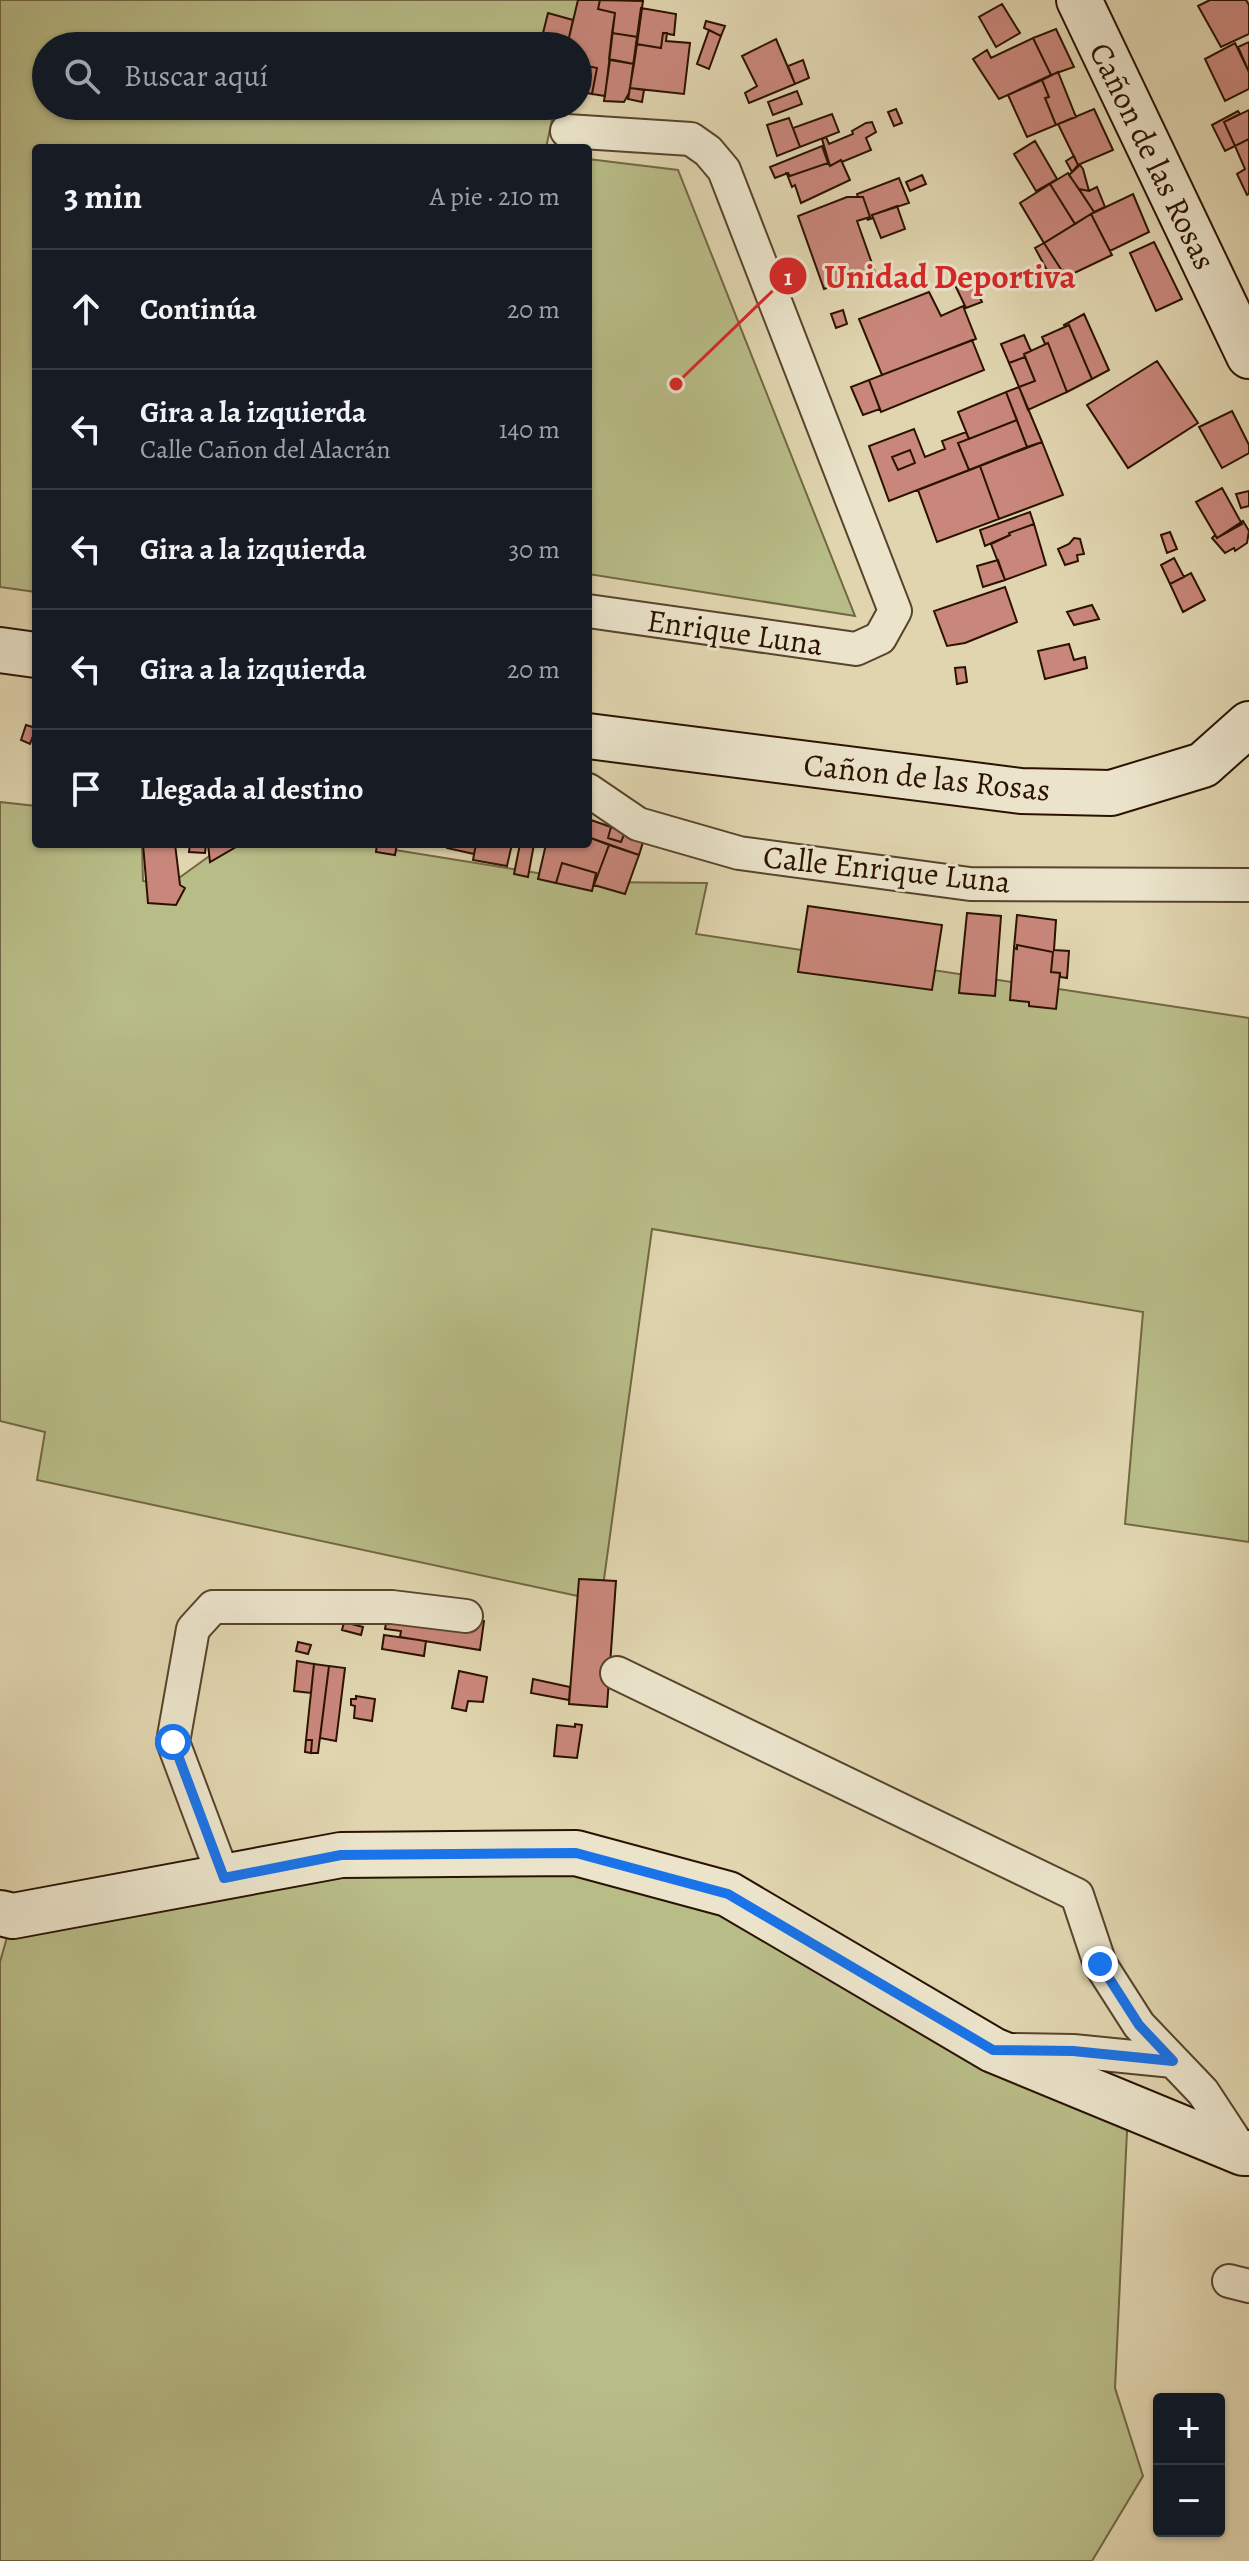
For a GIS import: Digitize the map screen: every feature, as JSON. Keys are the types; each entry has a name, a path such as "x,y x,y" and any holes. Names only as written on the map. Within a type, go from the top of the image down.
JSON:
{"main road":[{"name":"Cañon de las Rosas","path":"1079,0 1249,356"},
{"path":"0,650 32,654"},
{"name":"Cañon de las Rosas","path":"592,737 1021,791 1111,793 1203,765 1249,724"},
{"path":"0,1913 13,1916 341,1855 576,1853 728,1894 993,2050 1246,2153"}],"street":[{"name":"Enrique Luna","path":"567,131 691,139 708,151 724,170 895,611 880,638 856,649 592,612"},
{"name":"Calle Enrique Luna","path":"592,793 638,824 739,853 970,884 1249,885"},
{"path":"224,1878 173,1742 193,1629 213,1607 392,1607 466,1616"},
{"path":"617,1673 1077,1895 1100,1964 1139,2025 1203,2092 1246,2153"},
{"path":"993,2050 1073,2051 1173,2061"}],"green space":[{"path":"0,0 580,0 572,32 32,32 32,120 552,120 547,144 32,144 32,591 0,587"},
{"path":"592,159 678,170 855,616 592,575"},
{"path":"0,802 32,806 32,848 142,848 143,881 172,883 220,848 383,848 593,882 707,883 696,934 1249,1018 1249,1542 1125,1524 1143,1312 652,1229 601,1601 37,1480 45,1432 0,1421"},
{"path":"576,1853 728,1894 1119,2102 1127,2131 1115,2388 1143,2476 1092,2561 0,2561 0,1962 13,1916 224,1878"}],"building":[{"path":"578,0 600,0 598,9 615,13 605,96 592,94 597,68 592,67 592,32 570,32"},
{"path":"600,0 643,1 638,37 612,33 615,13 598,9"},
{"path":"1210,0 1246,0 1249,5 1249,34 1221,47 1198,6"},
{"path":"1002,4 1020,33 996,47 979,17"},
{"path":"641,8 676,14 674,35 663,33 661,48 636,44"},
{"path":"548,13 573,20 570,32 543,32"},
{"path":"706,21 725,26 721,36 704,28"},
{"path":"1056,29 1074,67 1051,75 1033,38"},
{"path":"709,30 721,36 709,69 697,64"},
{"path":"612,33 638,37 634,64 609,59"},
{"path":"663,33 667,33 666,41 690,43 684,94 630,88 636,44 661,48"},
{"path":"1033,38 1051,75 999,99 973,59 987,50 991,58"},
{"path":"776,39 795,84 749,103 745,93 757,86 742,56"},
{"path":"1249,42 1249,72 1238,47"},
{"path":"1235,43 1249,72 1249,89 1225,101 1205,59"},
{"path":"610,60 634,64 629,93 624,102 604,101"},
{"path":"803,60 809,78 795,84 788,66"},
{"path":"592,67 597,68 592,94"},
{"path":"1058,72 1076,117 1056,125 1045,98 1049,97 1042,80"},
{"path":"1042,80 1049,97 1045,98 1056,125 1027,137 1008,95"},
{"path":"630,88 644,90 642,102 628,99"},
{"path":"797,91 802,104 773,115 768,102"},
{"path":"896,109 902,123 894,126 888,112"},
{"path":"1094,109 1113,150 1078,165 1058,124"},
{"path":"1249,110 1249,139 1235,146 1224,122"},
{"path":"1238,111 1240,114 1224,122 1235,146 1225,151 1212,125"},
{"path":"832,114 839,132 800,147 793,128"},
{"path":"789,118 800,147 777,156 767,125"},
{"path":"872,122 876,132 866,138 871,150 830,166 822,139 826,137 829,144"},
{"path":"1249,139 1247,195 1237,174 1245,169 1235,146"},
{"path":"1035,141 1057,179 1036,191 1014,154"},
{"path":"822,146 828,163 775,178 770,167"},
{"path":"1074,156 1078,165 1072,172 1066,161"},
{"path":"841,160 850,180 801,203 795,185 792,187 787,174 790,176 828,163 830,166"},
{"path":"1080,165 1089,191 1079,189 1069,175"},
{"path":"1068,173 1094,212 1075,224 1050,184"},
{"path":"922,175 926,184 910,191 906,182"},
{"path":"899,178 909,203 872,215 873,218 867,220 870,217 863,197 857,194"},
{"path":"1050,184 1075,224 1044,243 1020,203"},
{"path":"1097,187 1105,207 1094,212 1079,189 1089,191"},
{"path":"1133,194 1149,232 1110,251 1091,214"},
{"path":"847,197 863,197 870,217 857,221 875,272 824,289 798,216"},
{"path":"897,206 905,229 881,238 872,215"},
{"path":"1091,214 1112,255 1066,277 1044,243"},
{"path":"1154,242 1182,299 1156,311 1130,253"},
{"path":"1044,243 1066,277 1054,283 1035,248"},
{"path":"970,276 982,302 966,308 954,283"},
{"path":"929,292 941,316 963,306 976,339 882,375 859,319"},
{"path":"843,310 847,324 836,328 831,314"},
{"path":"1084,314 1109,370 1092,379 1069,325 1064,325"},
{"path":"1069,325 1092,379 1067,392 1048,343 1045,344 1042,337"},
{"path":"1024,335 1031,351 1009,363 1001,344"},
{"path":"972,340 984,370 881,412 869,380"},
{"path":"1048,343 1067,392 1028,410 1019,387 1035,381 1024,354"},
{"path":"1025,357 1035,381 1019,387 1009,363"},
{"path":"1157,361 1198,423 1128,468 1087,405"},
{"path":"869,380 880,409 863,415 851,387"},
{"path":"1019,387 1042,442 1027,447 1006,392"},
{"path":"1006,392 1017,420 969,439 958,412"},
{"path":"1232,411 1249,445 1249,453 1222,468 1199,427"},
{"path":"1017,420 1027,447 969,470 958,443"},
{"path":"914,429 925,457 945,449 942,441 966,432 969,439 958,443 969,470 889,501 869,446","holes":["910,450 915,463 898,470 892,457"]},
{"path":"1042,442 1063,495 999,519 980,466"},
{"path":"910,450 915,463 898,470 892,457"},
{"path":"980,466 999,519 937,542 918,490"},
{"path":"1222,488 1242,524 1217,538 1196,502"},
{"path":"1249,491 1249,506 1241,508 1236,494"},
{"path":"1030,512 1034,524 985,546 980,530"},
{"path":"1243,521 1249,531 1247,543 1225,553 1212,538 1215,535 1217,538"},
{"path":"1034,524 1046,565 1005,580 991,544"},
{"path":"1170,532 1177,549 1167,553 1161,535"},
{"path":"1074,538 1080,539 1084,554 1077,555 1078,561 1065,565 1058,549"},
{"path":"1174,558 1184,577 1170,584 1161,565"},
{"path":"998,560 1005,580 983,587 977,566"},
{"path":"1191,573 1205,600 1183,612 1170,584"},
{"path":"1005,587 1017,622 965,643 947,646 934,611"},
{"path":"1092,605 1099,619 1074,625 1067,612"},
{"path":"1069,644 1074,660 1085,657 1087,668 1045,679 1038,651"},
{"path":"965,667 967,682 957,684 955,668"},
{"path":"26,725 32,727 30,744 21,740"},
{"path":"592,820 611,827 608,838 621,842 625,832 644,839 639,855 592,838"},
{"path":"611,827 625,832 621,842 608,838"},
{"path":"592,839 609,845 594,885 596,873 562,863 556,883 538,879 545,848 592,848"},
{"path":"609,845 639,855 625,894 594,885"},
{"path":"143,848 175,848 180,885 185,888 176,905 148,903"},
{"path":"190,848 206,848 205,853 189,852"},
{"path":"208,848 234,848 210,862"},
{"path":"376,848 396,848 395,855 376,852"},
{"path":"447,848 475,848 474,854"},
{"path":"475,848 511,848 507,866 473,860"},
{"path":"519,848 533,848 528,877 514,874"},
{"path":"562,863 596,873 592,891 556,883"},
{"path":"808,906 942,925 932,990 798,972"},
{"path":"967,913 1001,916 995,996 959,993"},
{"path":"1017,915 1056,920 1054,950 1069,951 1067,978 1051,972 1053,952 1017,945 1017,949 1014,948"},
{"path":"1017,945 1053,952 1051,972 1060,973 1056,1009 1010,1000 1014,948 1017,949"},
{"path":"579,1579 616,1581 607,1707 569,1704"},
{"path":"389,1605 410,1606 484,1621 480,1650 400,1637 401,1631 385,1629"},
{"path":"344,1622 363,1627 361,1635 342,1630"},
{"path":"384,1635 426,1641 424,1656 382,1649"},
{"path":"298,1642 311,1645 308,1654 296,1651"},
{"path":"297,1661 314,1664 311,1693 294,1691"},
{"path":"314,1664 329,1666 318,1753 311,1753 312,1740 306,1740"},
{"path":"329,1666 345,1668 336,1741 320,1738"},
{"path":"459,1671 487,1677 483,1702 468,1701 466,1711 452,1708"},
{"path":"533,1679 570,1687 569,1700 531,1693"},
{"path":"356,1696 375,1699 372,1721 354,1718 355,1706 351,1705 351,1699 356,1699"},
{"path":"575,1724 582,1725 577,1758 554,1756 557,1725 575,1727"},
{"path":"306,1740 312,1740 311,1753 305,1752"}],"place":[{"name":"Unidad Deportiva","path":"676,384"}],"route":[{"path":"173,1742 224,1878 341,1855 576,1853 728,1894 993,2050 1073,2051 1173,2061 1139,2025 1100,1964"}]}
